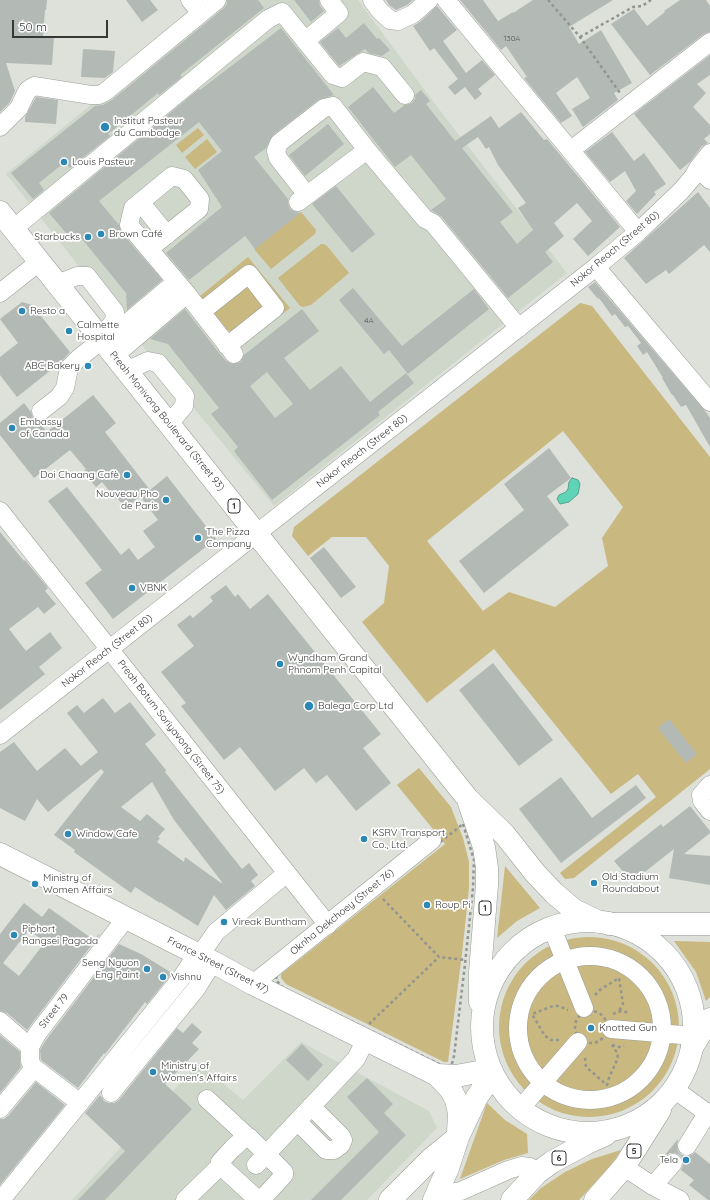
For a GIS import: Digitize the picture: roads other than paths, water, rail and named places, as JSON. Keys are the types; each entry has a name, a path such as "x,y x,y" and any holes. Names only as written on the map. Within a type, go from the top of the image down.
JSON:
{"main road":[{"name":"Preah Monivong Boulevard (Street 93)","path":"7,221 468,799 505,836 535,873 554,893 574,910 604,923"},
{"name":"Preah Monivong Boulevard (Street 93)","path":"468,799 484,848 487,868 480,972 480,1019"},
{"name":"France Street (Street 47)","path":"2,860 126,918 253,984 366,1033 444,1071"},
{"name":"1","path":"584,922 604,923 632,931 642,936 662,950 670,959 680,973 688,989 694,1013 694,1042 684,1070 671,1093 645,1118 617,1130 588,1133 574,1132 534,1118 520,1109 509,1099 490,1072 482,1052 480,1019 485,999 493,980 504,963 518,948 552,928 584,922"},
{"path":"604,923 710,924"},
{"path":"694,1042 710,1019"},
{"path":"444,1071 456,1076 490,1072"},
{"path":"390,1200 431,1159 458,1137 459,1113 456,1100 444,1071"},
{"path":"437,1195 458,1137 490,1072"},
{"name":"5","path":"595,1200 624,1167 671,1093"},
{"name":"6","path":"512,1200 537,1173 552,1162 587,1143 617,1130"}],"street":[{"path":"0,127 19,108 25,94 34,86 91,95 99,95 105,92 196,6 217,0"},
{"path":"305,41 339,14 329,0"},
{"path":"372,0 380,11 390,20 398,21 413,14 429,0"},
{"path":"446,0 638,232"},
{"path":"7,221 268,20 282,12 333,75 342,78 363,62 382,67 405,94"},
{"path":"571,150 710,42"},
{"path":"368,150 303,198 278,158 276,151 280,143 324,108 333,106 425,219 433,223 518,328"},
{"name":"Nokor Reach (Street 80)","path":"0,735 596,267 638,232 681,191 693,177 704,174 710,153"},
{"path":"149,249 199,209 200,199 184,179 172,176 140,202 133,208 129,225 149,249 182,288 230,350 275,308 248,274 201,312"},
{"path":"140,202 168,235"},
{"path":"0,293 39,262"},
{"path":"596,267 710,402"},
{"path":"41,411 59,396 65,388 69,368 79,358 109,349 182,288"},
{"path":"109,349 158,363 185,396 184,406 169,424"},
{"name":"Preah Botum Soriyavong (Street 75)","path":"0,511 328,925"},
{"path":"710,785 701,795 702,801 710,811"},
{"name":"Oknha Dekchoey (Street 76)","path":"253,984 432,840"},
{"path":"111,1093 196,989 203,957 216,932 287,873"},
{"name":"Street 79","path":"30,1047 37,1034 126,918"},
{"path":"552,928 583,1006"},
{"path":"582,956 598,956 614,959 629,966 652,988 659,1002 663,1034 660,1049 654,1064 644,1077 632,1087 618,1095 603,1099 579,1099 557,1092 543,1083 533,1073 525,1060 520,1045 518,1030 519,1015 523,1000 531,987 541,975 553,966 565,960 582,956"},
{"path":"2,1196 80,1103 182,977 203,957"},
{"path":"0,1021 30,1047 30,1061 33,1067 80,1103"},
{"path":"609,1031 663,1034 694,1042"},
{"path":"253,1170 356,1059 366,1033"},
{"path":"520,1109 575,1045"},
{"path":"0,1108 30,1073 33,1067"},
{"path":"671,1093 709,1114 687,1146"},
{"path":"207,1098 248,1136 253,1170 264,1196 284,1175 284,1172 253,1170 221,1165"},
{"path":"297,1122 326,1150 334,1150 341,1145 343,1140 341,1136 311,1106"},
{"path":"185,1200 221,1165 220,1162 232,1149 248,1136"},
{"path":"232,1149 253,1170"},
{"path":"653,1186 672,1163"},
{"path":"437,1195 461,1191 508,1170 521,1166 530,1167 537,1173"},
{"path":"624,1167 653,1186 680,1200"}],"place":[{"name":"Institut Pasteur du Cambodge","path":"105,127"},
{"name":"Louis Pasteur","path":"64,162"},
{"name":"Brown Café","path":"101,234"},
{"name":"Starbucks","path":"88,237"},
{"name":"Resto a","path":"22,311"},
{"name":"Calmette Hospital","path":"69,331"},
{"name":"ABC Bakery","path":"88,366"},
{"name":"Embassy of Canada","path":"12,428"},
{"name":"Doi Chaang Cafè","path":"127,475"},
{"name":"Nouveau Pho de Paris","path":"166,500"},
{"name":"The Pizza Company","path":"198,538"},
{"name":"VBNK","path":"132,588"},
{"name":"Wyndham Grand Phnom Penh Capital","path":"280,664"},
{"name":"Balega Corp Ltd","path":"309,706"},
{"name":"Window Cafe","path":"68,834"},
{"name":"KSRV Transport Co., Ltd.","path":"364,839"},
{"name":"Old Stadium Roundabout","path":"594,883"},
{"name":"Ministry of Women Affairs","path":"35,884"},
{"name":"Roup Pi","path":"427,905"},
{"name":"Vireak Buntham","path":"224,922"},
{"name":"Piphort Rangsei Pagoda","path":"14,935"},
{"name":"Seng Nguon Eng Paint","path":"147,969"},
{"name":"Vishnu","path":"163,977"},
{"name":"Knotted Gun","path":"591,1028"},
{"name":"Ministry of Women's Affairs","path":"153,1072"},
{"name":"Tela","path":"686,1160"}]}
